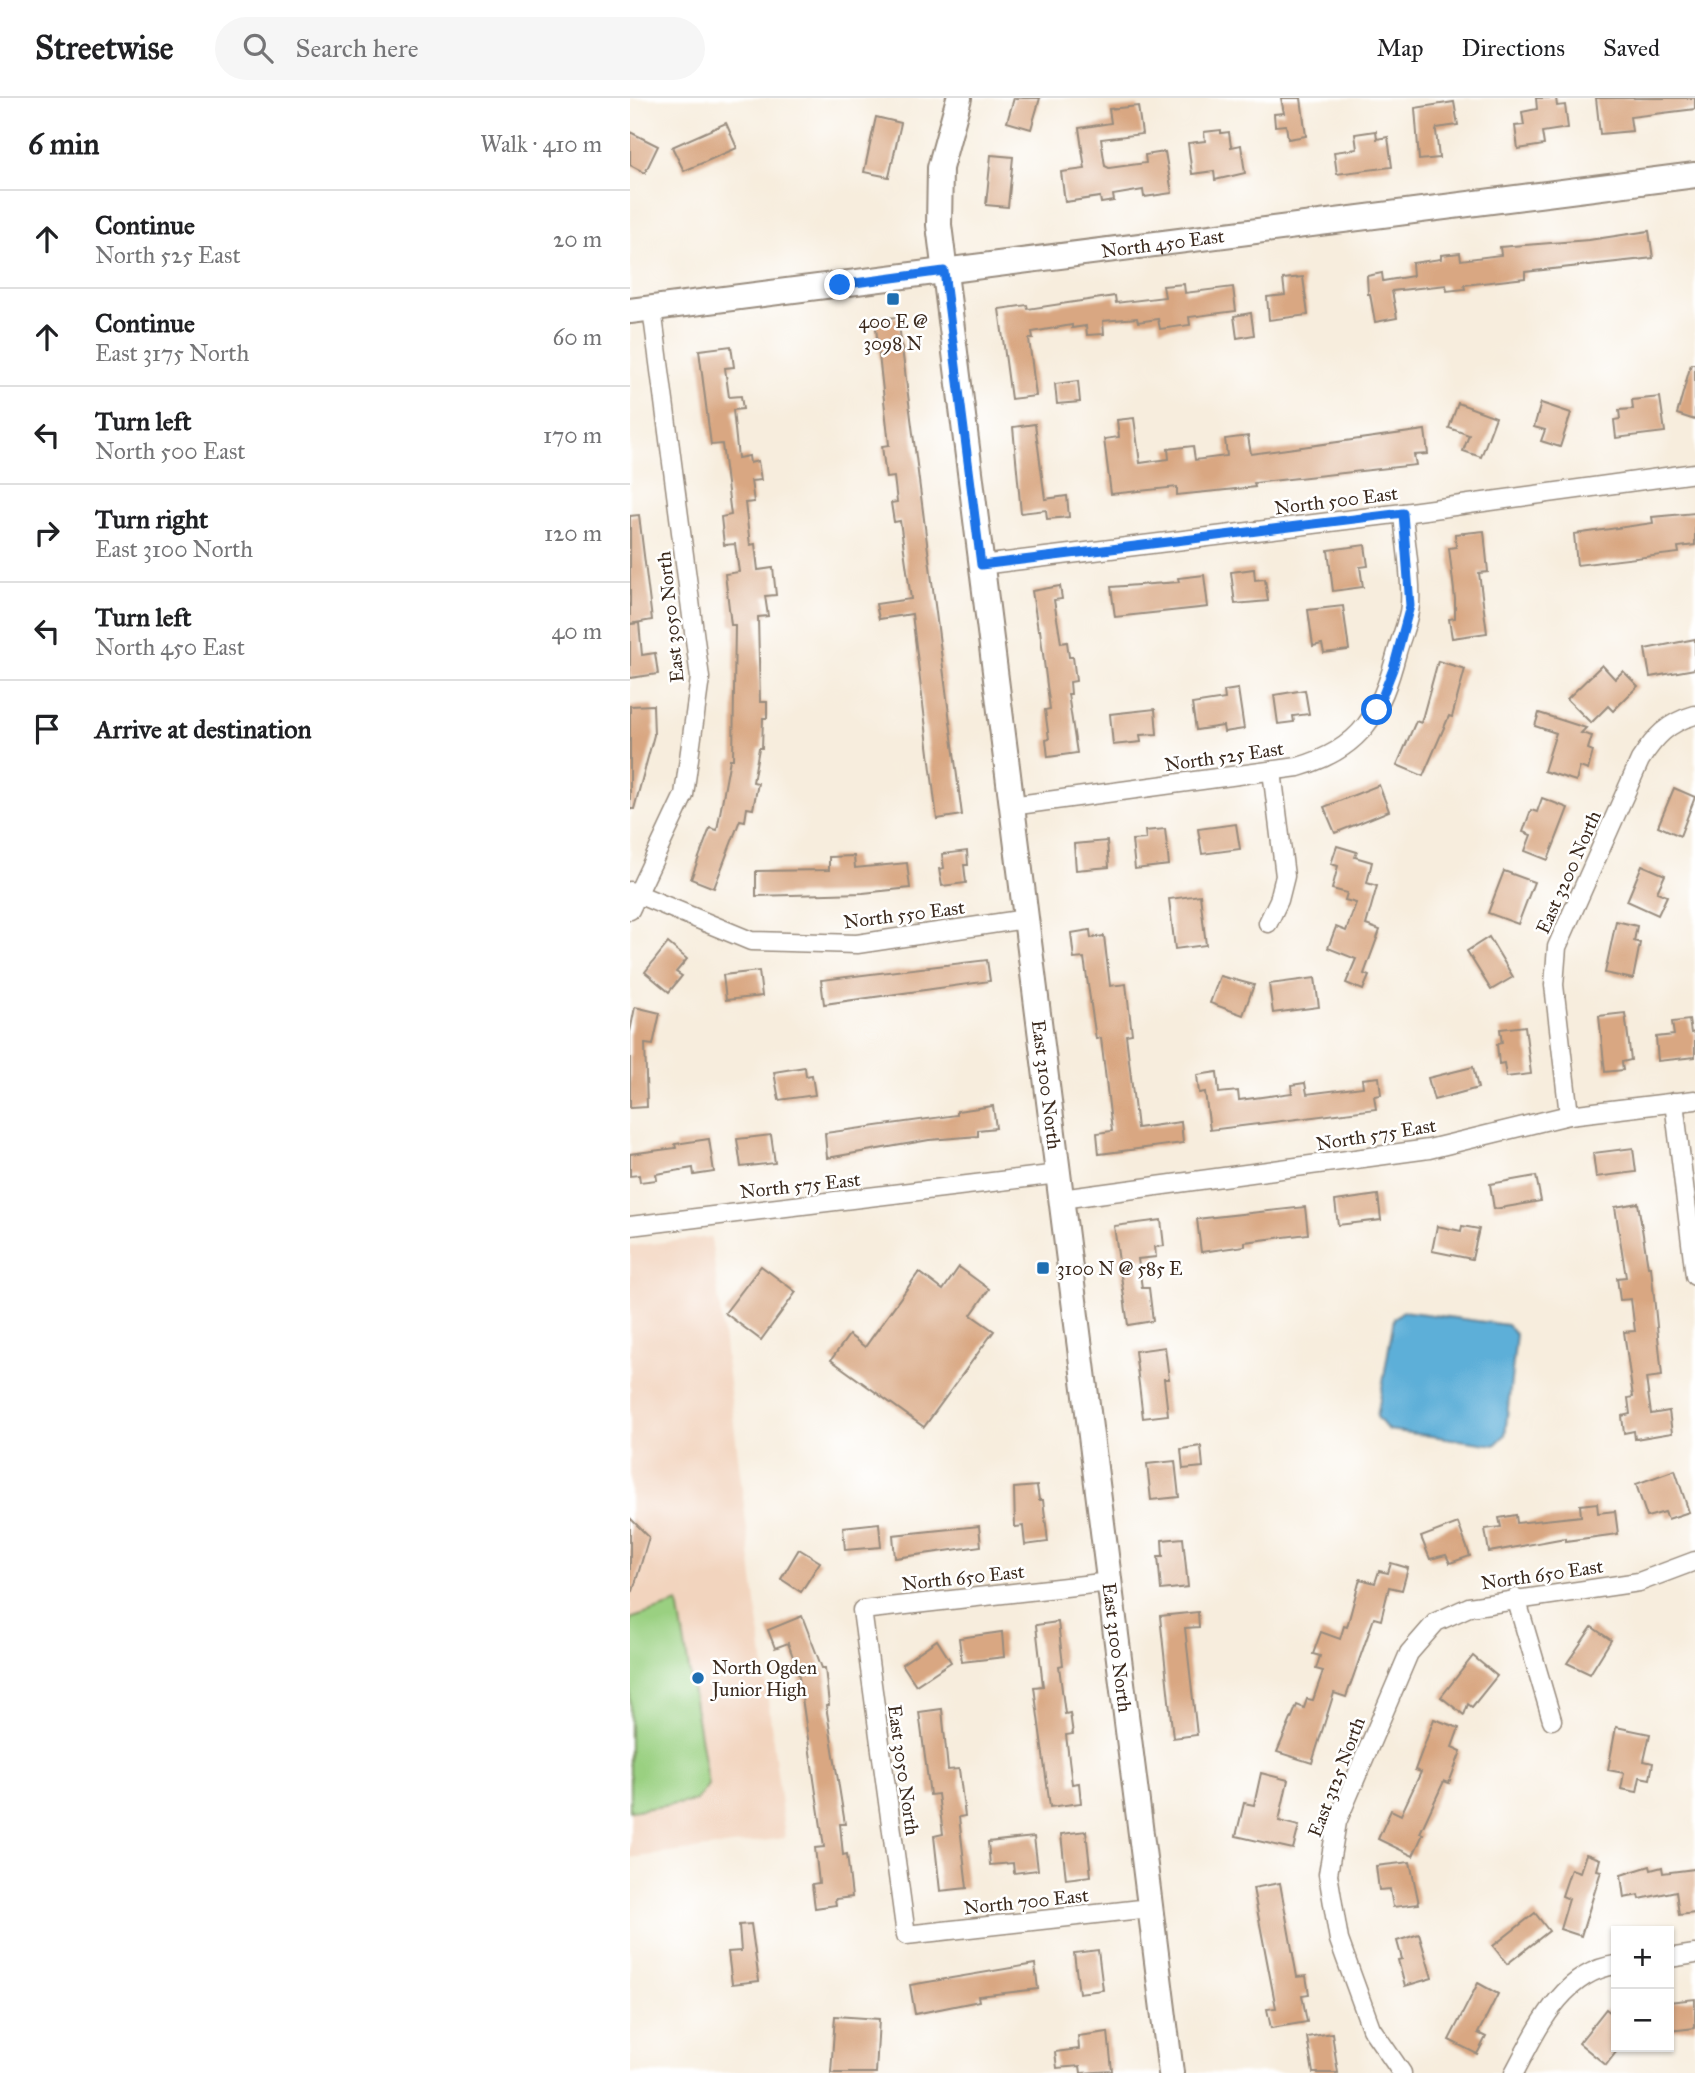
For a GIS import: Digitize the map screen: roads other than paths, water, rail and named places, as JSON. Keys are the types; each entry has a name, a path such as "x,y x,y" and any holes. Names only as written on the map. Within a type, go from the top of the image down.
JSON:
{"main road":[{"name":"East 3100 North","path":"959,98 939,175 939,225 1171,2073"},
{"name":"North 450 East","path":"641,310 1695,174"}],"street":[{"name":"East 3050 North","path":"632,899 684,794 700,678 641,310"},
{"name":"North 500 East","path":"981,565 1403,513 1695,472"},
{"name":"North 525 East","path":"1011,806 1272,771 1318,761 1354,741 1377,710 1393,669 1410,606 1403,513"},
{"name":"East 3200 North","path":"1569,1115 1554,985 1557,947 1640,760 1654,737 1673,723 1695,715"},
{"path":"1268,923 1279,900 1285,876 1272,771"},
{"name":"North 550 East","path":"632,899 751,941 857,944 1026,919"},
{"name":"North 575 East","path":"1061,1199 1429,1149 1569,1115 1695,1100"},
{"path":"1674,1102 1695,1276"},
{"name":"North 575 East","path":"630,1226 1058,1174"},
{"name":"North 650 East","path":"1409,1653 1421,1636 1451,1613 1489,1602 1639,1582 1695,1561"},
{"name":"North 650 East","path":"862,1610 1110,1582"},
{"path":"1516,1598 1552,1720"},
{"name":"East 3050 North","path":"862,1610 906,1935"},
{"name":"East 3125 North","path":"1402,2073 1371,2028 1339,1940 1328,1874 1337,1822 1409,1653"},
{"name":"North 700 East","path":"906,1935 1150,1908"},
{"path":"1674,1957 1695,1954"},
{"path":"1514,2073 1539,2027 1567,1987 1611,1966"}],"water":[{"path":"1403,1311 1507,1325 1516,1335 1505,1435 1495,1445 1388,1430 1377,1417 1394,1318"}],"place":[{"name":"400 E @ 3098 N","path":"893,299"},
{"name":"3100 N @ 585 E","path":"1043,1268"},
{"name":"North Ogden Junior High","path":"698,1678"}]}
